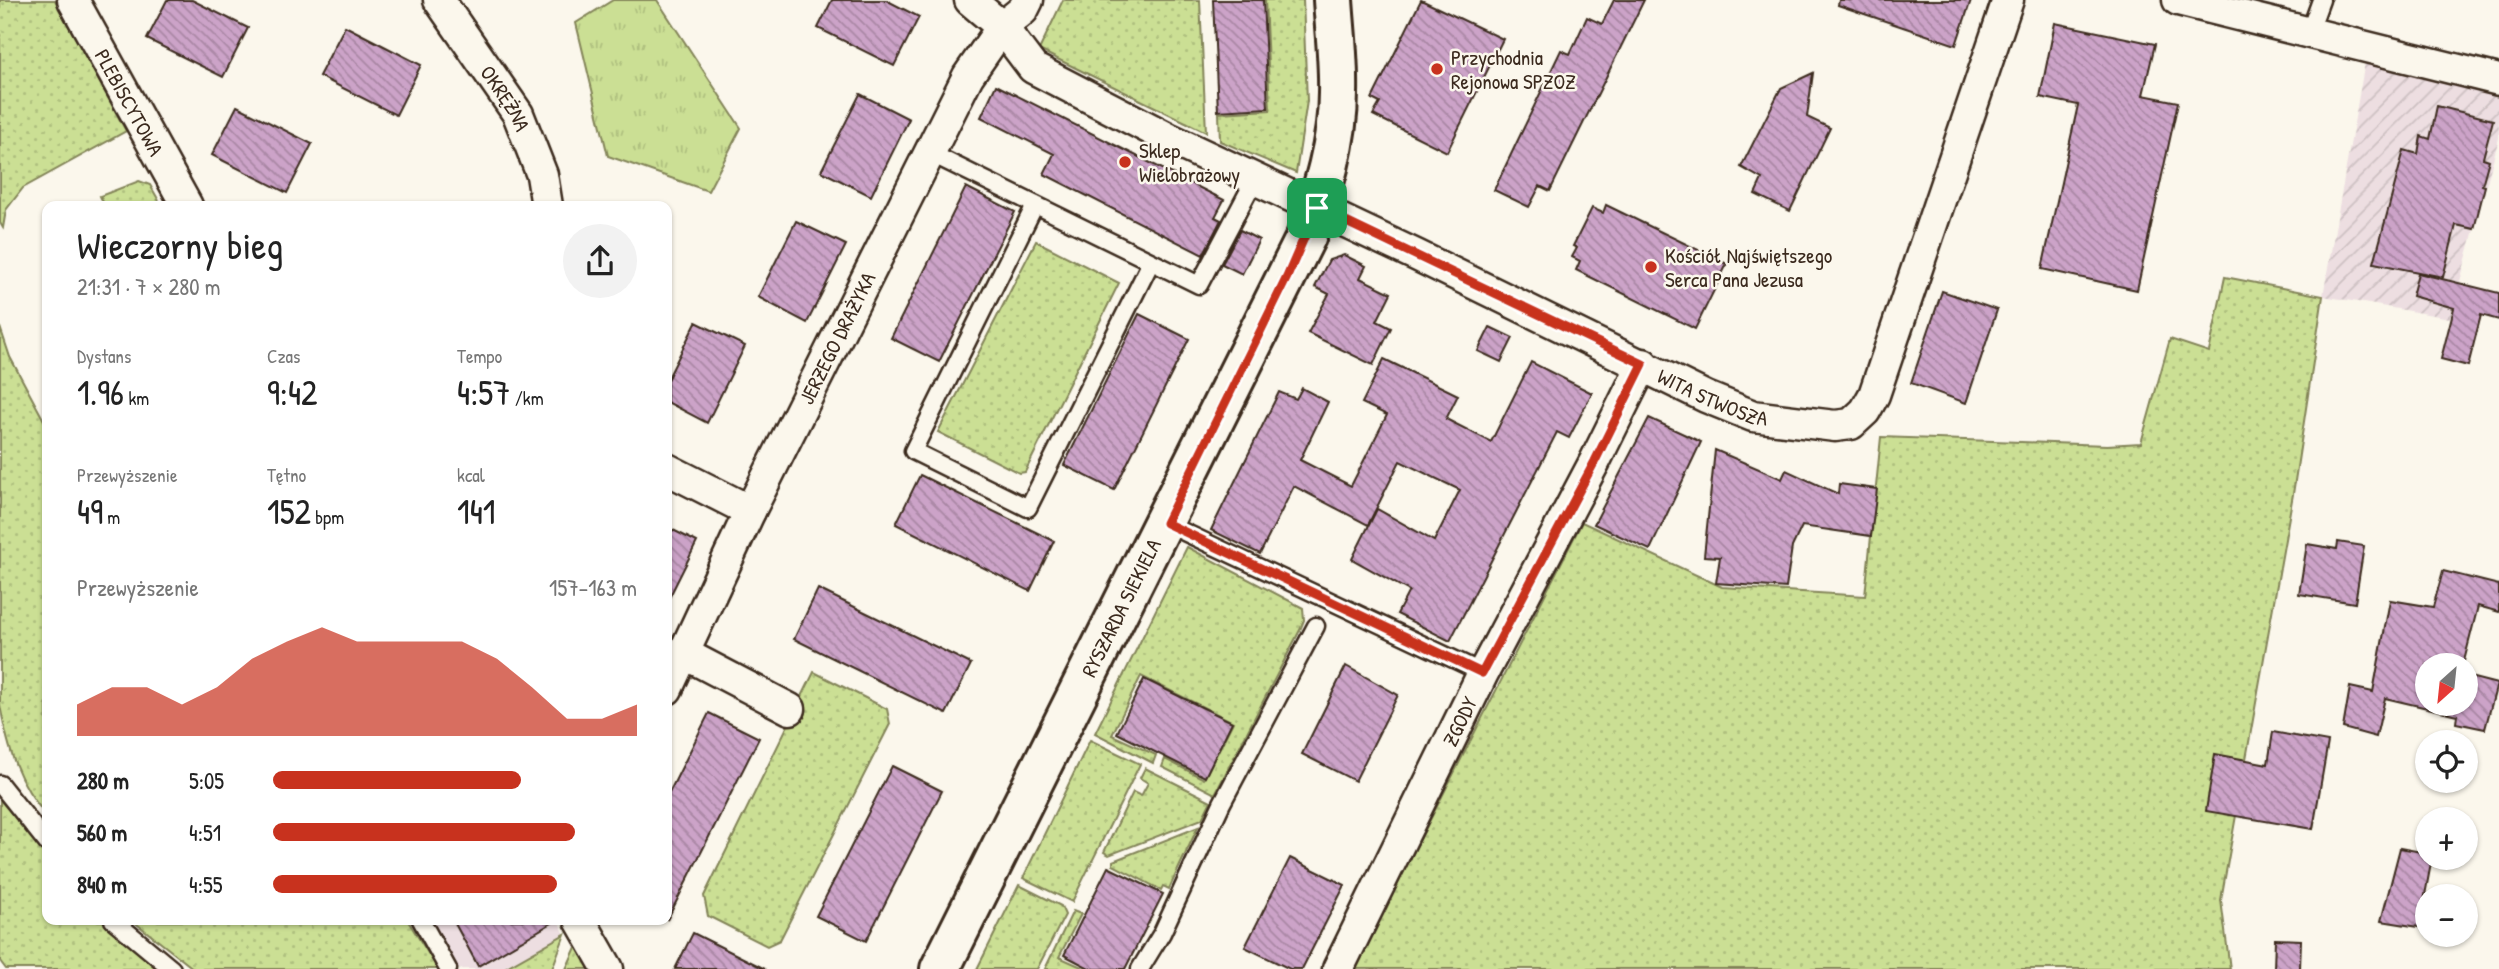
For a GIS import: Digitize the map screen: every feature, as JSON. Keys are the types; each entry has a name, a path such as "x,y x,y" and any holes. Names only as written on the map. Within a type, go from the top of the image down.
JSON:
{"street":[{"name":"PLEBISCYTOWA","path":"73,0 184,201"},
{"name":"OKRĘŻNA","path":"439,0 518,114 542,175 546,201"},
{"name":"WITA STWOSZA","path":"970,0 1002,27 1032,68 1168,138 1643,364 1706,397 1753,416 1835,426 1851,424 1865,411 1874,395 2008,0"},
{"name":"JERZEGO DRAŻYKA","path":"672,678 750,511 968,76 1002,27 1023,10 1028,0"},
{"name":"RYSZARDA SIEKIELA","path":"940,969 1166,523 1287,277 1317,208 1330,161 1338,93 1333,0"},
{"path":"2178,0 2499,80"},
{"name":"ZGODY","path":"1338,969 1482,673 1595,461 1643,364"},
{"path":"672,472 750,511"},
{"path":"684,653 790,709"},
{"path":"583,925 608,969"}],"lane":[{"path":"2309,33 2321,0"},
{"path":"930,153 1199,285 1255,179"},
{"path":"1035,205 913,451 1028,508 1151,262"},
{"path":"1166,523 1482,673"},
{"path":"1140,969 1161,933 1222,803 1316,626"},
{"path":"0,784 42,837"},
{"path":"119,925 172,969"},
{"path":"424,925 447,969"}],"shaded area":[{"path":"2365,62 2499,93 2499,138 2450,318 2323,296"},
{"path":"434,925 560,925 565,934 503,969 459,969"}],"green space":[{"path":"0,0 55,0 126,131 23,188 6,210 3,228 0,223"},
{"path":"613,0 657,0 741,128 708,191 608,156 576,23"},
{"path":"1063,0 1200,0 1206,132 1039,50"},
{"path":"1265,0 1303,0 1307,101 1296,173 1220,141 1219,113 1270,110"},
{"path":"139,181 150,185 159,201 102,201 100,196"},
{"path":"1036,241 1119,283 1025,472 1019,473 938,432"},
{"path":"2225,277 2323,296 2293,494 2221,900 2230,969 1354,969 1582,522 1722,587 1865,596 1881,437 2107,445 2141,443 2170,339 2209,352"},
{"path":"0,327 10,357 42,417 42,810 15,764 0,705"},
{"path":"1187,547 1303,608 1304,620 1300,630 1215,794 1162,767 1165,759 1204,779 1233,722 1141,676 1112,735 1156,755 1153,763 1095,733"},
{"path":"814,672 887,709 890,724 780,940 767,946 708,916 704,896"},
{"path":"1090,740 1140,764 1072,902 1023,878"},
{"path":"1145,768 1211,801 1202,819 1109,855 1104,852 1133,792 1141,796 1148,783 1140,778"},
{"path":"0,800 42,848 42,925 110,925 162,969 6,969 0,961"},
{"path":"1198,827 1169,889 1163,886 1161,890 1113,865 1113,861"},
{"path":"1019,885 1061,906 1065,915 1037,969 977,969"},
{"path":"1073,911 1081,914 1059,957 1086,969 1045,969"},
{"path":"138,925 410,925 438,969 194,969"},
{"path":"565,934 552,969 503,969"},
{"path":"577,945 601,969 566,969"}],"building":[{"path":"167,0 192,0 248,28 223,77 147,39"},
{"path":"832,0 886,0 919,17 894,66 818,28"},
{"path":"1213,0 1263,0 1268,108 1218,111"},
{"name":"Przychodnia Rejonowa SPZOZ","path":"1421,0 1503,39 1447,152 1373,115 1380,103 1372,99"},
{"path":"1614,0 1644,0 1550,191 1540,186 1529,207 1494,190 1561,50 1570,54 1587,17 1602,24"},
{"path":"1839,0 1971,0 1956,45 1838,5"},
{"path":"2055,23 2155,44 2143,95 2178,102 2137,290 2042,269 2078,105 2040,97"},
{"path":"345,26 421,65 396,115 319,76"},
{"path":"1813,73 1807,117 1830,128 1790,211 1755,194 1762,179 1741,167 1781,88"},
{"path":"996,85 1224,200 1215,217 1221,220 1203,255 1044,174 1054,154 981,117"},
{"path":"860,94 909,119 871,196 821,171"},
{"path":"237,106 312,144 287,193 212,155"},
{"path":"2437,106 2493,120 2483,158 2489,160 2482,185 2485,186 2474,229 2456,225 2443,277 2374,263 2404,150 2418,154 2421,136 2430,139"},
{"path":"966,187 1015,212 939,362 891,338"},
{"name":"Kościół Najświętszego Serca Pana Jezusa","path":"1606,205 1727,264 1695,329 1576,270 1580,261 1572,257 1577,248 1573,246 1592,208 1603,213"},
{"path":"796,221 846,245 807,323 758,297"},
{"path":"1240,230 1259,240 1242,274 1222,264"},
{"path":"1344,255 1366,266 1360,278 1391,293 1377,321 1391,328 1373,365 1308,333 1329,294 1315,287 1329,260"},
{"path":"2418,273 2499,293 2499,320 2481,315 2468,366 2441,359 2454,308 2412,296"},
{"path":"1942,291 1997,310 1966,403 1911,383"},
{"path":"1139,314 1189,339 1114,490 1064,465"},
{"path":"696,322 745,346 707,423 672,405 672,370"},
{"path":"1490,327 1513,338 1501,362 1478,351"},
{"path":"1384,359 1458,395 1446,419 1491,442 1531,362 1592,393 1569,438 1557,432 1450,641 1397,614 1409,591 1352,559 1377,509 1434,541 1460,490 1400,461 1368,525 1294,486 1260,554 1211,530 1279,392 1296,399 1302,388 1328,402 1300,460 1351,486 1387,415 1362,403"},
{"path":"1649,418 1701,442 1650,550 1594,524"},
{"path":"1715,450 1782,479 1786,470 1838,494 1839,484 1877,489 1871,536 1802,526 1792,547 1786,588 1716,583 1720,557 1704,556"},
{"path":"920,475 1054,541 1030,591 896,524"},
{"path":"672,530 697,542 672,592"},
{"path":"2338,542 2364,546 2355,603 2299,594 2307,544 2337,549"},
{"path":"2443,571 2499,585 2499,612 2478,606 2466,653 2415,653 2415,705 2385,698 2376,737 2343,728 2350,687 2373,692 2390,600 2433,607"},
{"path":"818,589 971,664 946,714 794,639"},
{"path":"1346,666 1398,695 1355,781 1302,754"},
{"path":"1144,679 1232,722 1205,777 1117,733"},
{"path":"2478,679 2497,684 2485,729 2456,723 2457,716 2478,716"},
{"path":"709,713 759,738 672,910 672,787"},
{"path":"2273,732 2328,742 2313,829 2206,811 2215,754 2268,764"},
{"path":"892,766 942,791 866,941 816,916"},
{"path":"2400,848 2415,851 2415,870 2430,870 2427,884 2415,884 2415,926 2381,921"},
{"path":"1290,858 1345,885 1302,969 1290,969 1245,947"},
{"path":"1108,867 1163,894 1125,969 1091,969 1064,955"},
{"path":"456,925 548,925 478,966"},
{"path":"693,933 765,969 675,969"},
{"path":"2275,939 2301,940 2300,969 2274,969"}],"place":[{"name":"Przychodnia Rejonowa SPZOZ","path":"1437,69"},
{"name":"Sklep Wielobrażowy","path":"1125,162"},
{"name":"Kościół Najświętszego Serca Pana Jezusa","path":"1651,267"}],"route":[{"path":"1317,208 1643,364 1595,461 1482,673 1166,523 1307,237 1317,208"}]}
